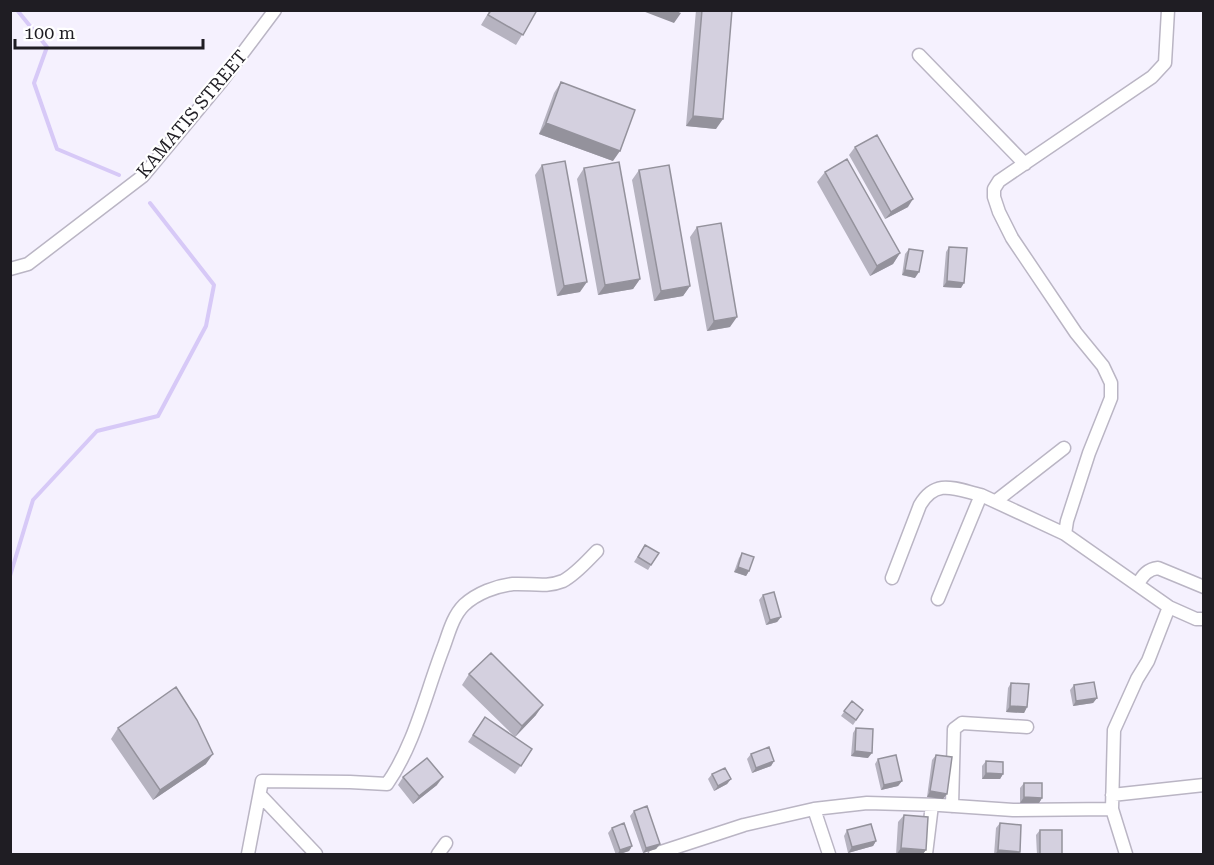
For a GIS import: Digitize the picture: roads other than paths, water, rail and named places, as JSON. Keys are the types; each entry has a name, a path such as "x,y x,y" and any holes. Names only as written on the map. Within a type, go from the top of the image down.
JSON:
{"street":[{"name":"KAMATIS STREET","path":"10,269 28,264 143,176 221,82 275,10"},
{"path":"1065,534 1089,453 1111,398 1111,383 1103,366 1076,333 1012,238 999,212 994,189 999,181 1152,77 1165,63 1168,10"},
{"path":"919,55 1025,164"},
{"path":"996,501 1064,448"},
{"path":"892,578 926,494 943,487 981,495 1065,534 1169,607 1196,619 1203,619"},
{"path":"938,599 981,495"},
{"path":"248,855 262,781 387,784 405,756 456,615 464,606 476,595 490,589 513,584 546,586 563,581 575,573 597,551"},
{"path":"1138,584 1144,575 1158,568 1203,587"},
{"path":"1125,855 1112,809 1114,730 1137,679 1148,661 1169,607"},
{"path":"952,806 954,729 956,726 962,723 1027,727"},
{"path":"1112,795 1203,785"},
{"path":"260,795 316,855"},
{"path":"656,855 744,825 814,809 867,802 1013,810 1112,809"},
{"path":"926,855 932,804"},
{"path":"814,809 829,855"},
{"path":"438,855 446,843"}],"waterway":[{"path":"17,10 47,47 34,83 57,149 119,175"},
{"path":"10,576 33,500 97,431 158,416 206,326 214,285 150,203"}]}
